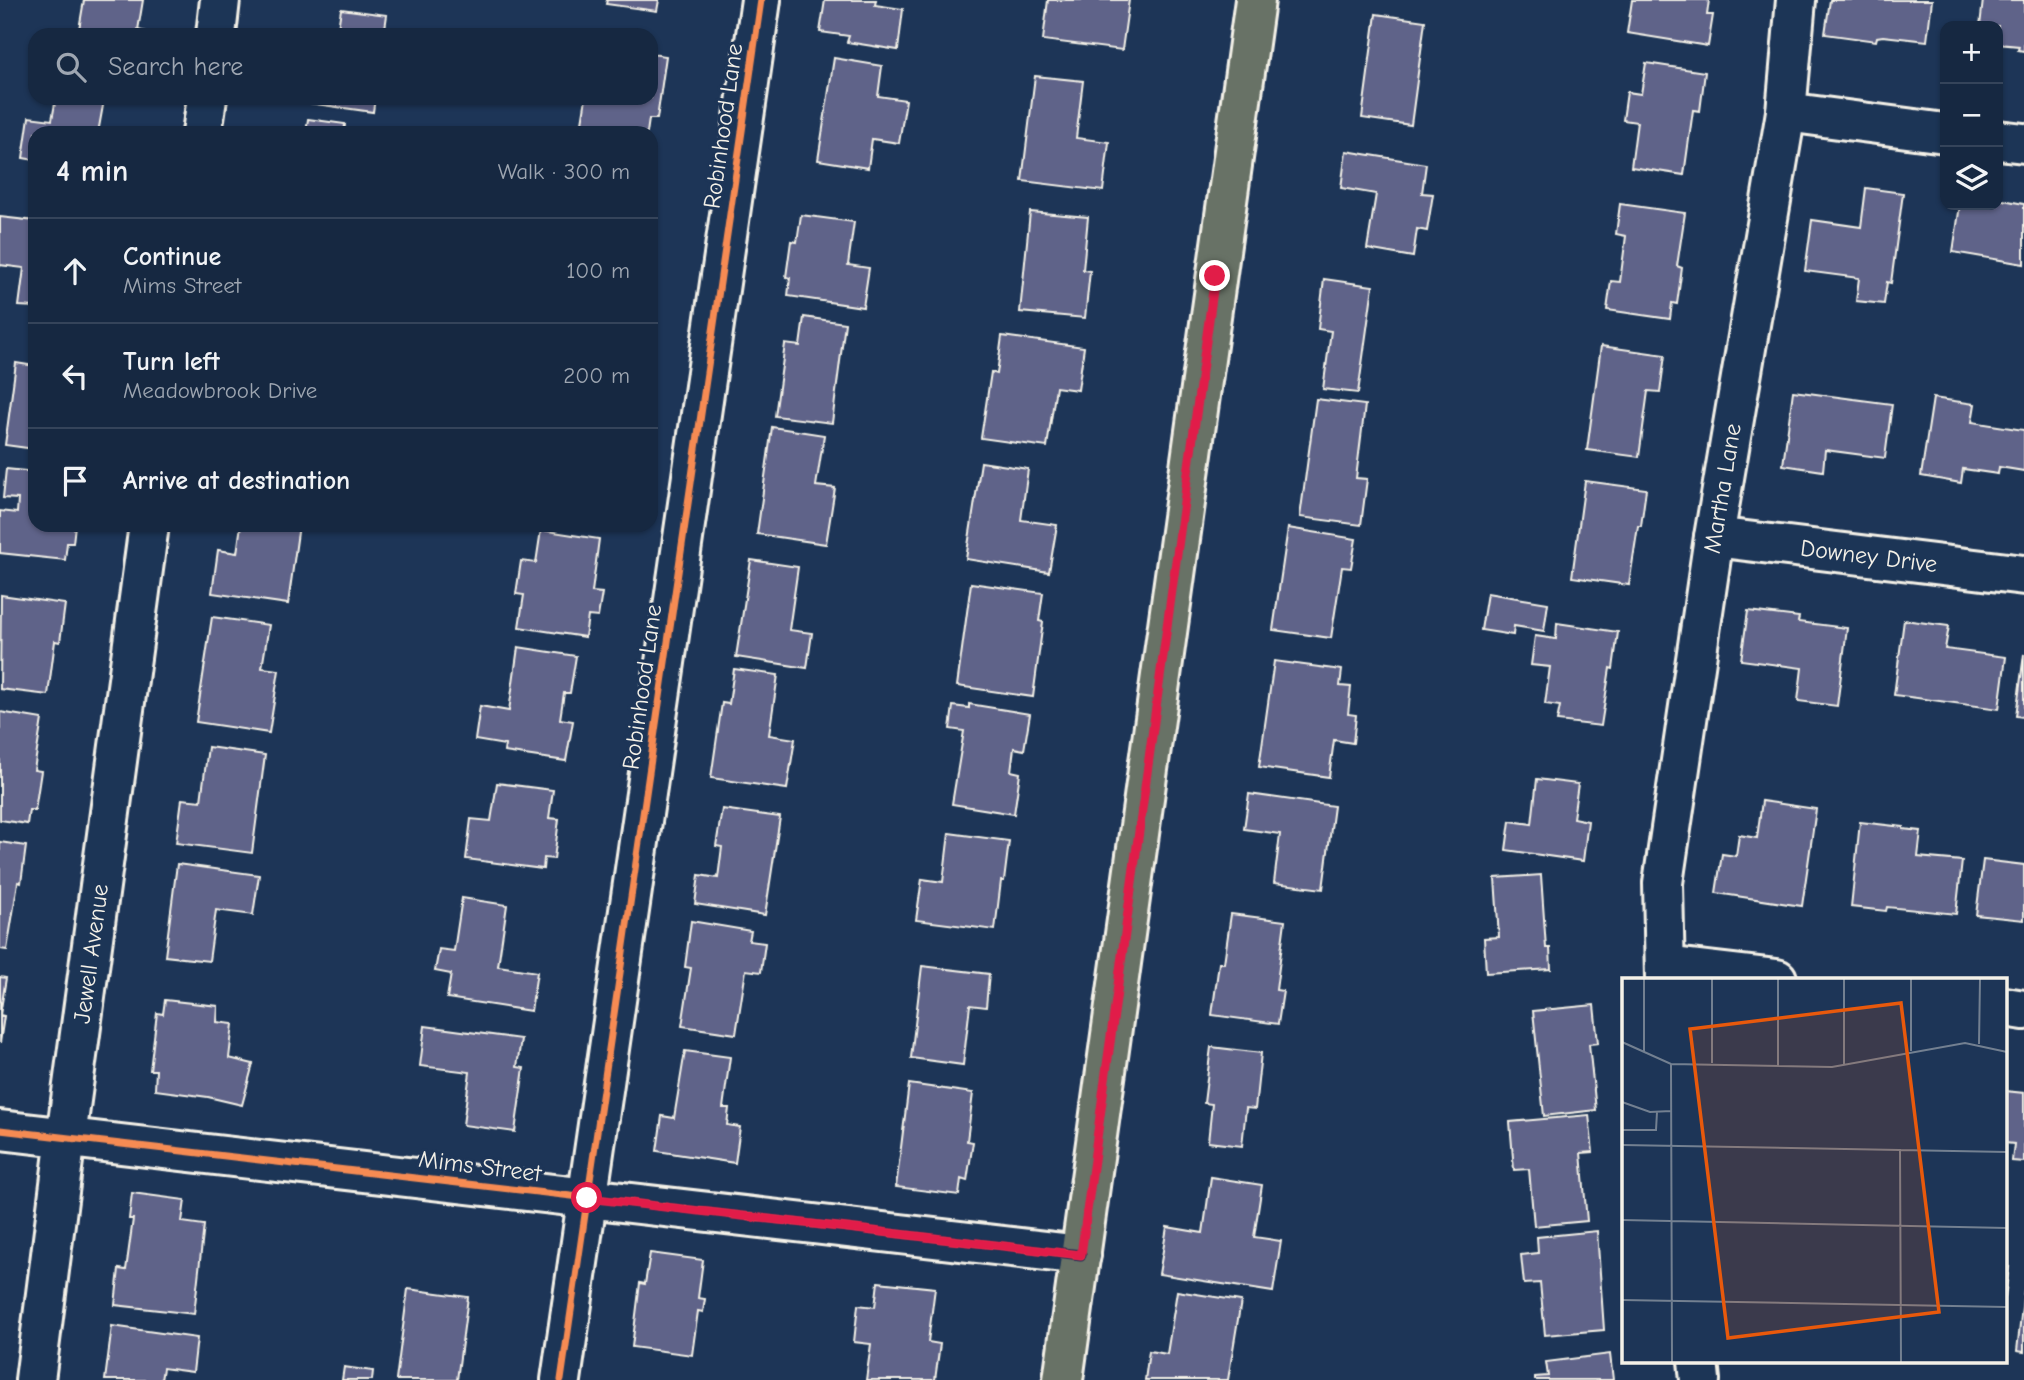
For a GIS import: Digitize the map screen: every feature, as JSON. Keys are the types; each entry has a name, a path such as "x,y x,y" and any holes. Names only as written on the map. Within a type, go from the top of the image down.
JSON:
{"main road":[{"path":"1063,1380 1255,0"}],"street":[{"path":"217,28 220,0"},
{"name":"Robinhood Lane","path":"561,1380 761,0"},
{"name":"Martha Lane","path":"1665,972 1663,883 1714,537 1786,112 1796,0"},
{"path":"203,126 206,105"},
{"path":"1786,112 1940,132"},
{"path":"2003,141 2024,143"},
{"name":"Jewell Avenue","path":"35,1380 65,1137 148,532"},
{"name":"Downey Drive","path":"1714,537 2024,575"},
{"path":"1665,972 1761,978"},
{"name":"Mims Street","path":"0,1130 1081,1255"},
{"path":"1698,1362 1700,1380"}],"building":[{"path":"84,0 143,0 138,28 79,28"},
{"path":"607,0 659,0 657,11 606,4"},
{"path":"825,0 876,0 875,5 903,9 898,50 847,42 849,36 820,32"},
{"path":"1048,0 1129,0 1122,50 1043,40"},
{"path":"1632,0 1709,0 1707,15 1713,15 1708,46 1627,33"},
{"path":"1830,0 1932,0 1927,41 1883,36 1877,37 1876,41 1825,34"},
{"path":"1983,0 2024,0 2024,51 2018,50 2019,46 2003,44 2003,21 1981,21"},
{"path":"341,9 387,15 385,28 338,28"},
{"path":"1376,14 1425,21 1411,125 1362,118"},
{"path":"658,55 666,56 657,119 649,119 648,126 581,126 585,105 658,105"},
{"path":"834,58 882,66 878,96 906,100 899,143 872,139 868,168 818,160"},
{"path":"1646,63 1705,72 1700,111 1693,110 1684,175 1631,167 1637,122 1623,120 1627,92 1641,94"},
{"path":"1035,76 1083,81 1076,138 1109,142 1103,191 1022,181"},
{"path":"55,105 103,105 99,126 28,126 28,159 23,158 29,117 52,120"},
{"path":"323,105 374,105 373,112"},
{"path":"308,119 345,124 345,126 307,126"},
{"path":"1346,151 1426,164 1422,193 1433,194 1427,231 1417,229 1413,257 1367,249 1376,194 1341,188"},
{"path":"1866,188 1903,193 1891,283 1887,282 1884,304 1856,301 1859,278 1805,271 1812,220 1861,227"},
{"path":"2003,200 2024,204 2024,264 1953,252 1959,210 2003,210"},
{"path":"1620,204 1685,213 1677,266 1682,268 1677,304 1672,303 1670,319 1607,310 1611,281 1620,282 1626,236 1616,234"},
{"path":"1030,212 1088,217 1083,270 1090,271 1085,318 1020,312"},
{"path":"801,215 854,222 848,265 869,268 863,307 788,296 790,278 786,277 791,241 797,242"},
{"path":"0,217 28,220 28,307 19,306 24,268 0,265"},
{"path":"1324,279 1373,286 1358,393 1323,389 1331,331 1318,329"},
{"path":"804,317 845,323 832,423 775,416 785,344 800,346"},
{"path":"1002,336 1084,347 1078,390 1056,387 1047,447 981,438 991,372 997,374"},
{"path":"1601,346 1665,355 1660,392 1648,391 1639,457 1587,450"},
{"path":"16,363 28,365 28,448 5,445"},
{"path":"1793,391 1892,404 1885,458 1825,450 1823,471 1783,465"},
{"path":"1933,398 1975,404 1972,422 2024,430 2024,471 1999,467 1998,474 1963,469 1961,483 1921,476"},
{"path":"1316,399 1365,405 1356,478 1367,479 1361,525 1300,517"},
{"path":"772,427 824,435 816,486 835,488 826,544 757,534"},
{"path":"981,462 1028,469 1021,520 1057,525 1049,572 966,559"},
{"path":"6,469 28,471 28,532 74,532 73,543 67,543 65,560 0,553 0,511 17,513 18,499 3,498"},
{"path":"1585,481 1646,489 1629,585 1572,577"},
{"path":"1288,528 1356,539 1351,568 1342,567 1331,638 1273,630"},
{"path":"240,532 298,532 288,604 212,593 218,550 237,553"},
{"path":"541,532 599,539 592,592 602,593 598,617 588,616 585,637 519,627 524,595 516,594 521,561 536,563"},
{"path":"751,560 798,567 789,630 812,633 807,668 736,657"},
{"path":"971,583 1043,593 1039,621 1043,622 1033,697 957,686"},
{"path":"1487,593 1548,603 1544,631 1514,626 1513,635 1481,630"},
{"path":"1,595 65,604 60,642 55,641 48,695 0,689"},
{"path":"1748,611 1799,617 1798,622 1847,628 1837,706 1798,701 1802,668 1741,660"},
{"path":"212,617 269,625 262,668 279,670 269,733 196,722"},
{"path":"1904,620 1949,626 1945,649 2006,657 1999,709 1894,695"},
{"path":"1557,623 1618,632 1601,726 1557,721 1560,706 1545,704 1550,667 1531,665 1535,636 1556,639"},
{"path":"518,647 576,656 570,693 564,693 560,719 573,721 566,761 504,752 505,745 475,740 480,706 509,711"},
{"path":"2024,654 2024,717 2016,716"},
{"path":"1274,661 1342,670 1340,686 1351,687 1348,714 1356,715 1353,743 1334,740 1329,777 1259,767"},
{"path":"734,669 778,675 769,735 795,739 787,789 711,778 722,703 729,704"},
{"path":"969,704 1030,714 1024,750 1014,748 1011,771 1020,773 1014,814 952,804 964,731 950,729 953,706 969,708"},
{"path":"0,712 42,719 34,770 41,771 35,810 29,810 27,824 0,820"},
{"path":"208,747 265,755 252,853 176,843 182,799 201,801"},
{"path":"1537,779 1578,784 1573,818 1588,821 1583,861 1506,850 1510,821 1532,824"},
{"path":"497,783 553,790 549,818 559,819 554,859 544,858 543,869 466,859 471,819 491,821"},
{"path":"1249,794 1334,806 1323,889 1274,883 1280,834 1244,829"},
{"path":"1762,801 1816,809 1802,906 1716,893 1722,854 1736,856 1739,835 1757,838"},
{"path":"722,809 780,817 765,915 695,904 699,875 718,878 722,847 716,846"},
{"path":"1860,822 1921,831 1918,857 1962,861 1956,914 1887,907 1886,911 1851,907"},
{"path":"949,833 1009,841 995,930 916,920 922,879 943,882"},
{"path":"0,842 26,846 7,950 0,949"},
{"path":"1983,860 2024,865 2024,920 1976,915"},
{"path":"177,864 259,875 253,915 216,910 209,961 165,956"},
{"path":"1541,875 1546,948 1550,948 1551,969 1486,973 1484,938 1499,937 1495,878"},
{"path":"462,898 507,905 498,966 537,972 531,1011 447,998 451,974 435,971 439,949 454,951"},
{"path":"1231,914 1285,921 1276,990 1283,991 1278,1024 1212,1015 1219,963 1224,963"},
{"path":"691,921 751,931 749,941 765,943 761,972 746,970 736,1034 682,1026 691,968 685,967"},
{"path":"922,966 989,974 986,1007 970,1005 963,1065 911,1058"},
{"path":"0,977 6,978 0,1015"},
{"path":"165,1000 218,1006 217,1022 233,1024 229,1058 253,1064 242,1105 208,1097 155,1090 156,1070 150,1070 157,1013 163,1014"},
{"path":"1594,1005 1598,1043 1589,1044 1596,1110 1544,1116 1533,1011"},
{"path":"0,1015 4,1016 0,1043"},
{"path":"425,1026 521,1039 517,1067 524,1068 515,1132 463,1125 470,1072 420,1066"},
{"path":"1211,1047 1261,1053 1255,1109 1246,1108 1242,1146 1208,1142 1212,1104 1204,1103"},
{"path":"685,1051 730,1057 723,1108 729,1108 727,1125 740,1127 735,1163 657,1151 662,1116 674,1118"},
{"path":"909,1084 973,1093 967,1141 973,1142 967,1181 961,1179 959,1195 896,1187"},
{"path":"2007,1091 2024,1093 2024,1162 2012,1161 2014,1144 2007,1143"},
{"path":"1589,1115 1593,1152 1581,1153 1587,1221 1534,1226 1529,1169 1514,1170 1510,1122"},
{"path":"1211,1177 1262,1185 1254,1237 1281,1241 1273,1292 1159,1274 1167,1227 1203,1233"},
{"path":"132,1193 185,1200 182,1222 204,1225 194,1314 115,1305 119,1269 126,1270 133,1219 129,1219"},
{"path":"1597,1231 1604,1330 1545,1335 1540,1283 1524,1284 1521,1255 1538,1253 1537,1237"},
{"path":"650,1253 703,1260 698,1298 705,1299 703,1312 698,1311 692,1355 632,1347 640,1283 645,1284"},
{"path":"878,1282 935,1288 928,1342 940,1344 935,1380 866,1380 871,1344 854,1342 858,1305 875,1307"},
{"path":"408,1289 468,1297 457,1380 396,1380"},
{"path":"2024,1289 2024,1352 2017,1351"},
{"path":"1177,1291 1241,1301 1228,1380 1145,1380 1149,1351 1167,1354"},
{"path":"112,1326 197,1338 193,1372 163,1368 161,1380 105,1380"},
{"path":"1610,1354 1613,1380 1535,1380 1535,1377 1548,1376 1546,1362"},
{"path":"344,1367 373,1371 372,1380 342,1380"}],"cycle path":[{"path":"561,1380 761,0"},
{"path":"0,1130 1081,1255"}],"route":[{"path":"587,1198 1081,1255 1215,276"}]}
